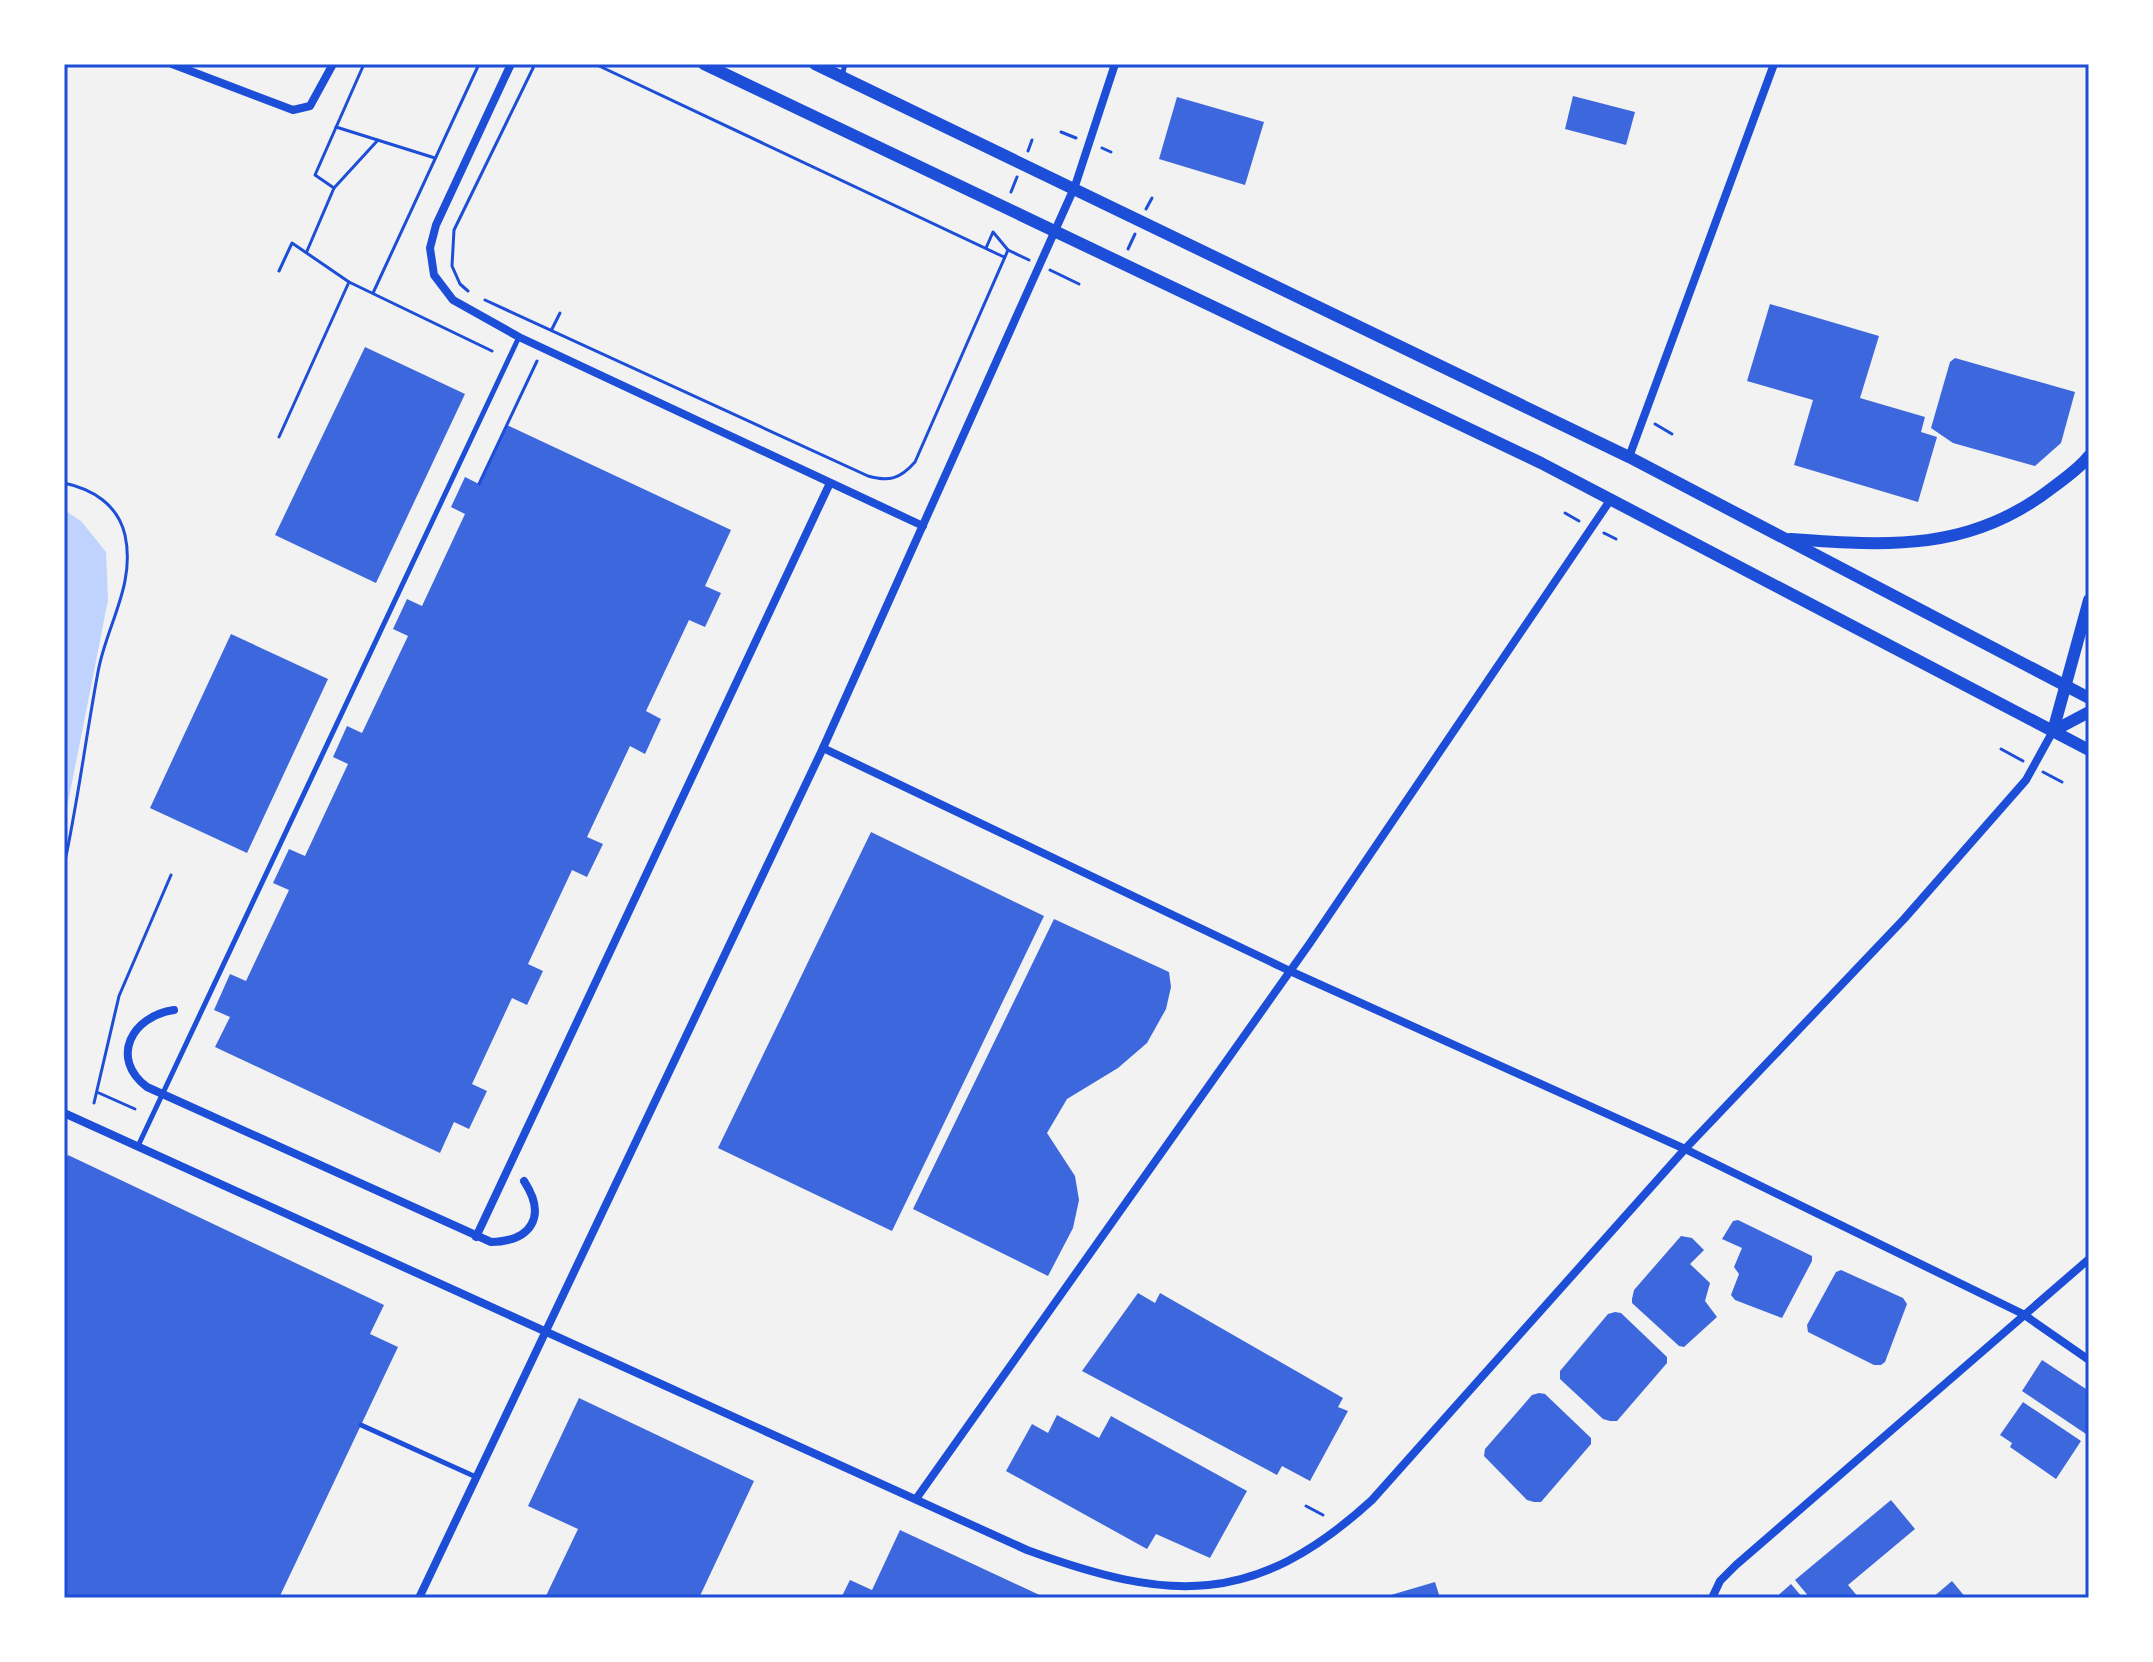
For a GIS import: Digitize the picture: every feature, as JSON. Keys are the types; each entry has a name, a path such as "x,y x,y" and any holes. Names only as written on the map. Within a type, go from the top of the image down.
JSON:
{"street":[{"path":"172,64 293,110 310,106 333,64"},
{"path":"511,64 436,225 430,248 434,275 453,300 519,337 923,526"},
{"path":"704,64 1611,499 2089,750"},
{"path":"815,64 844,70 1024,162 1629,457 2089,698"},
{"path":"419,1598 823,748 1075,186 1115,64"},
{"path":"1629,457 1774,64"},
{"path":"1786,539 1899,545 1961,536 2022,512 2089,456"},
{"path":"476,1237 830,483"},
{"path":"916,1499 1290,971 1611,499"},
{"path":"64,1113 1027,1550 1081,1570 1159,1587 1218,1586 1290,1561 1338,1532 1372,1500 1685,1149 1904,919 2026,780 2053,731 2089,600"},
{"path":"2053,731 2089,712"},
{"path":"823,748 1290,971 1685,1149 2023,1314 2089,1360"},
{"path":"174,1010 157,1012 142,1021 129,1047 129,1061 139,1081 162,1094 491,1242 522,1236 536,1212 533,1195 524,1181"},
{"path":"1712,1598 1720,1581 1736,1565 2089,1259"}],"lane":[{"path":"138,1147 519,337"},
{"path":"361,1425 477,1477"}],"path":[{"path":"334,188 315,175 364,64"},
{"path":"373,294 479,64"},
{"path":"471,294 460,284 452,266 454,230 535,64"},
{"path":"595,64 1005,257"},
{"path":"336,127 435,158"},
{"path":"307,251 334,188 378,140"},
{"path":"986,248 1032,140"},
{"path":"1121,263 1152,198"},
{"path":"485,300 868,476 886,481 904,474 915,462 1005,257 1008,250 993,232"},
{"path":"279,271 292,243 349,282 492,351"},
{"path":"279,437 349,282"},
{"path":"547,341 560,313"},
{"path":"479,484 540,355"},
{"path":"64,483 81,487 112,505 125,535 127,574 120,608 98,668 64,866"},
{"path":"94,1103 119,996 171,875"},
{"path":"97,1092 135,1109"},
{"path":"1306,1506 1323,1515"}],"water":[{"path":"64,510 81,521 106,552 108,600 64,823"}],"building":[{"path":"1573,96 1635,112 1626,145 1565,129"},
{"path":"1177,97 1264,122 1245,185 1159,159"},
{"path":"1770,304 1879,336 1860,398 1925,417 1921,432 1937,437 1918,502 1794,465 1813,400 1747,381"},
{"path":"365,347 465,394 376,583 275,535"},
{"path":"1955,358 2075,392 2061,443 2035,466 1953,443 1931,428 1950,362"},
{"path":"507,425 731,530 705,586 721,593 705,627 689,620 646,711 661,719 645,754 630,746 587,837 603,844 587,877 572,870 528,964 543,971 527,1005 512,998 472,1084 487,1091 469,1129 454,1122 440,1153 215,1047 230,1017 214,1010 230,974 246,981 289,890 273,883 289,849 305,856 348,764 333,757 347,726 362,733 408,636 393,629 407,599 422,606 465,514 451,507 465,477 479,484"},
{"path":"231,634 328,679 247,853 150,808"},
{"path":"871,832 1044,916 892,1231 718,1148"},
{"path":"1054,919 1169,972 1171,987 1166,1009 1147,1043 1118,1068 1067,1099 1047,1133 1075,1176 1079,1200 1073,1228 1048,1276 913,1209"},
{"path":"68,1155 384,1305 370,1334 398,1347 279,1598 64,1598 64,1163"},
{"path":"1738,1220 1812,1256 1782,1318 1735,1300 1731,1295 1739,1274 1734,1267 1742,1248 1722,1239 1733,1221"},
{"path":"1681,1236 1692,1238 1704,1250 1690,1264 1710,1283 1705,1301 1717,1317 1684,1347 1679,1346 1632,1303 1634,1290"},
{"path":"1841,1270 1903,1298 1907,1304 1885,1362 1881,1365 1874,1365 1808,1332 1807,1325 1836,1272"},
{"path":"1138,1293 1155,1303 1160,1293 1343,1398 1338,1407 1348,1411 1310,1481 1282,1466 1277,1475 1082,1371"},
{"path":"1621,1313 1667,1357 1667,1363 1617,1421 1610,1421 1603,1419 1560,1379 1560,1371 1608,1314"},
{"path":"2042,1360 2089,1391 2089,1436 2022,1391"},
{"path":"1545,1394 1591,1438 1591,1444 1541,1502 1534,1502 1527,1500 1484,1456 1485,1449 1532,1395"},
{"path":"579,1398 754,1481 699,1598 545,1598 578,1529 528,1506"},
{"path":"2023,1402 2081,1441 2056,1479 2010,1447 2012,1443 2000,1435"},
{"path":"1057,1415 1099,1438 1111,1416 1247,1491 1210,1558 1156,1534 1147,1549 1006,1471 1032,1424 1048,1433"},
{"path":"1891,1500 1915,1529 1848,1585 1859,1598 1810,1598 1795,1580"},
{"path":"900,1530 1046,1598 841,1598 850,1580 872,1590"},
{"path":"1952,1581 1966,1598 1932,1598"},
{"path":"1435,1582 1440,1598 1384,1598 1384,1597"},
{"path":"1791,1584 1803,1598 1775,1598"}]}
